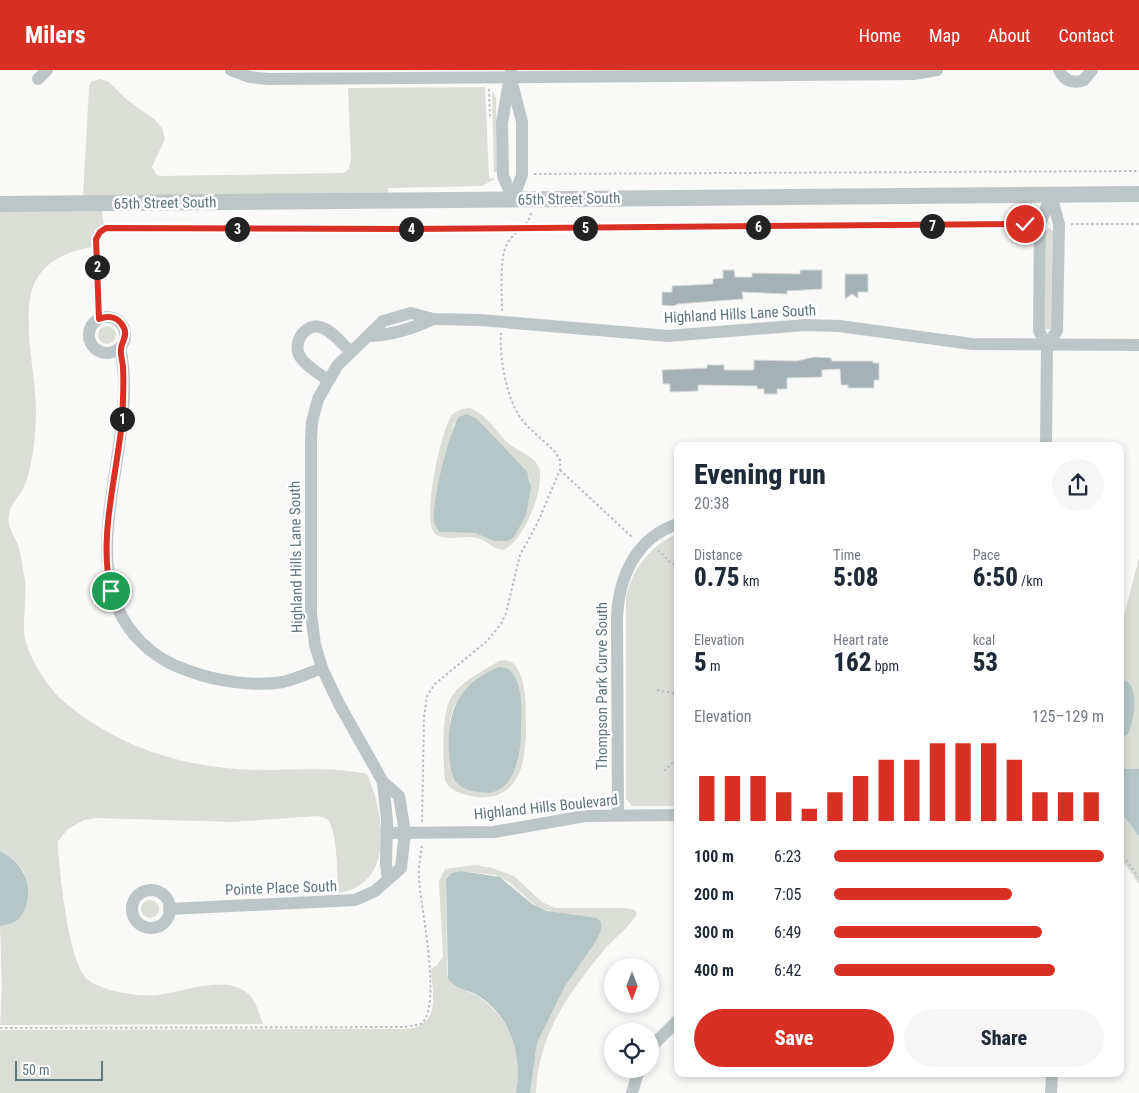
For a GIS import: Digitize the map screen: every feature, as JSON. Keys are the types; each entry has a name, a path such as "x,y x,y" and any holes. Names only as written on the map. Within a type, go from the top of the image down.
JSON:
{"street":[{"path":"231,70 246,76 268,79 511,74 914,74 937,70"},
{"path":"1058,70 1065,80 1074,82 1084,80 1092,70"},
{"path":"511,74 502,123 503,176 513,199"},
{"path":"511,74 522,122 522,175 513,199"},
{"name":"65th Street South","path":"0,204 1139,194"},
{"path":"1046,442 1047,345 1039,331 1040,224 1051,195"},
{"path":"1047,345 1057,331 1059,224 1051,195"},
{"path":"120,348 116,352 104,353 94,348 91,344 89,332 91,327 99,319 110,317 120,322 125,332 120,348 123,369 122,420 108,535 107,568 113,598 127,626 147,648 166,662 206,676 249,682 276,683 322,668"},
{"name":"Highland Hills Lane South","path":"405,832 399,796 383,782 338,702 322,668 315,645 311,613 311,440 315,408 327,380 350,351 370,336 394,333 433,319 480,320 679,336 786,326 826,326 972,344 1139,345"},
{"path":"327,380 299,355 298,345 302,334 311,327 321,327 350,351"},
{"name":"Thompson Park Curve South","path":"618,815 616,619 620,588 626,570 639,551 656,535 674,526"},
{"name":"Highland Hills Lane South","path":"383,782 387,833"},
{"name":"Highland Hills Boulevard","path":"387,833 494,832 578,817 674,815"},
{"name":"Pointe Place South","path":"170,909 350,901 372,893 401,868 405,832"},
{"path":"387,833 386,864 388,879"},
{"path":"659,1039 674,1024"},
{"path":"1051,1093 1052,1077"},
{"path":"632,1093 636,1078"}],"path":[{"path":"531,175 1139,171"},
{"path":"502,311 504,252 511,237 529,219 531,213"},
{"path":"99,319 96,239 100,232 106,228 520,228 1025,224"},
{"path":"1074,224 1139,224"},
{"path":"423,818 424,717 427,696 435,684 487,641 501,624 506,613 520,555 537,524 560,470 560,460 556,453 523,420 516,410 500,357 500,336"},
{"path":"560,470 633,538"},
{"path":"659,550 674,564"},
{"path":"657,690 674,693"},
{"path":"664,772 674,761"},
{"path":"0,1028 405,1027 421,1024 428,1015 430,996 425,916 419,880 422,845"},
{"path":"1124,857 1139,878"}],"shaded area":[{"path":"100,79 109,82 126,99 154,119 162,128 165,139 152,167 157,175 162,176 344,173 349,169 351,159 348,88 485,87 489,178 495,179 482,186 388,188 388,194 83,196 89,87 91,82"},
{"path":"492,90 496,98 497,171 494,173"},
{"path":"102,210 104,226 96,233 93,247 67,254 52,262 40,274 31,294 29,326 35,397 35,438 25,485 10,510 9,518 11,530 19,548 24,574 26,589 24,632 28,649 44,678 62,700 85,718 109,733 134,745 187,762 214,767 271,770 331,770 367,774 378,808 381,826 381,845 377,862 369,876 357,887 338,893 335,842 330,824 324,818 316,816 233,822 96,818 84,820 68,829 58,841 66,918 74,953 80,968 91,982 121,993 144,995 166,994 201,986 235,986 245,991 251,998 263,1024 0,1025 2,988 0,926 15,922 23,912 28,885 24,872 14,860 0,851 0,211"},
{"path":"1049,228 1053,231 1051,329 1045,329 1046,231"},
{"path":"103,326 111,326 116,331 114,342 103,344 98,339 98,331"},
{"path":"469,408 481,414 509,444 531,457 539,468 539,488 531,513 519,536 504,550 500,550 477,538 442,537 433,531 430,522 432,491 443,437 452,415","holes":["454,423 497,441 525,468 530,480 529,501 494,541 475,533 440,532 434,522 434,508"]},
{"path":"467,414 477,419 527,471 531,488 526,516 513,538 507,541 494,541 475,533 440,532 434,523 435,500 450,437 459,417"},
{"path":"674,536 674,806 632,806 626,799 626,597 633,577 644,559 651,551"},
{"path":"1139,558 1139,884 1124,863 1124,616"},
{"path":"505,660 515,665 519,671 525,692 526,736 522,764 518,776 510,787 500,794 487,797 470,796 452,788 445,780 443,749 444,724 448,703 462,685 499,661","holes":["475,681 518,683 521,704 519,759 511,777 504,784 495,790 482,793 449,742 450,719 453,708 463,692"]},
{"path":"499,667 509,669 518,683 521,700 521,745 516,765 507,783 490,793 475,792 462,787 453,776 449,751 450,723 458,700 465,690 474,681"},
{"path":"1124,681 1127,681 1131,686 1134,706 1128,734 1124,736"},
{"path":"1124,769 1139,769 1139,836 1124,816"},
{"path":"0,851 20,867 27,881 28,897 20,918 10,924 0,926"},
{"path":"475,865 492,868 514,876 542,902 555,908 626,908 635,910 637,914 591,966 557,1016 542,1052 536,1093 530,1093 537,1043 597,918 556,913 537,907 509,882 495,875 461,871 446,879 447,973 456,986 479,997 490,1006 507,1027 516,1053 518,1066 516,1093 0,1093 0,1030 405,1029 417,1027 430,1016 433,999 431,969 443,957 439,881 445,869"},
{"path":"461,871 500,877 532,904 547,911 597,918 601,922 601,930 596,941 565,986 537,1043 530,1093 516,1093 518,1065 515,1051 512,1038 498,1013 477,995 457,987 448,978 446,879 452,873"},
{"path":"146,900 154,900 159,905 157,916 146,918 141,913 141,905"}],"building":[{"path":"723,270 734,270 735,277 752,277 752,273 800,274 800,270 822,270 822,289 787,291 787,294 742,292 743,299 673,306 662,305 662,292 672,292 672,286 713,284 713,279 723,278"},
{"path":"845,274 868,274 868,292 858,292 858,298 852,294 845,299"},
{"path":"815,357 831,358 832,361 873,361 873,363 879,363 879,380 874,380 874,388 848,388 848,385 841,385 840,369 822,370 822,377 787,378 787,389 777,389 777,394 764,394 764,389 757,389 757,386 698,385 698,391 670,392 670,384 663,384 662,370 707,368 707,365 724,365 724,370 754,370 754,360 796,361"}],"route":[{"path":"111,591 107,568 107,546 122,420 123,369 120,348 124,343 125,332 124,327 116,319 110,317 99,319 96,239 98,234 106,228 406,229 1025,224"}]}
